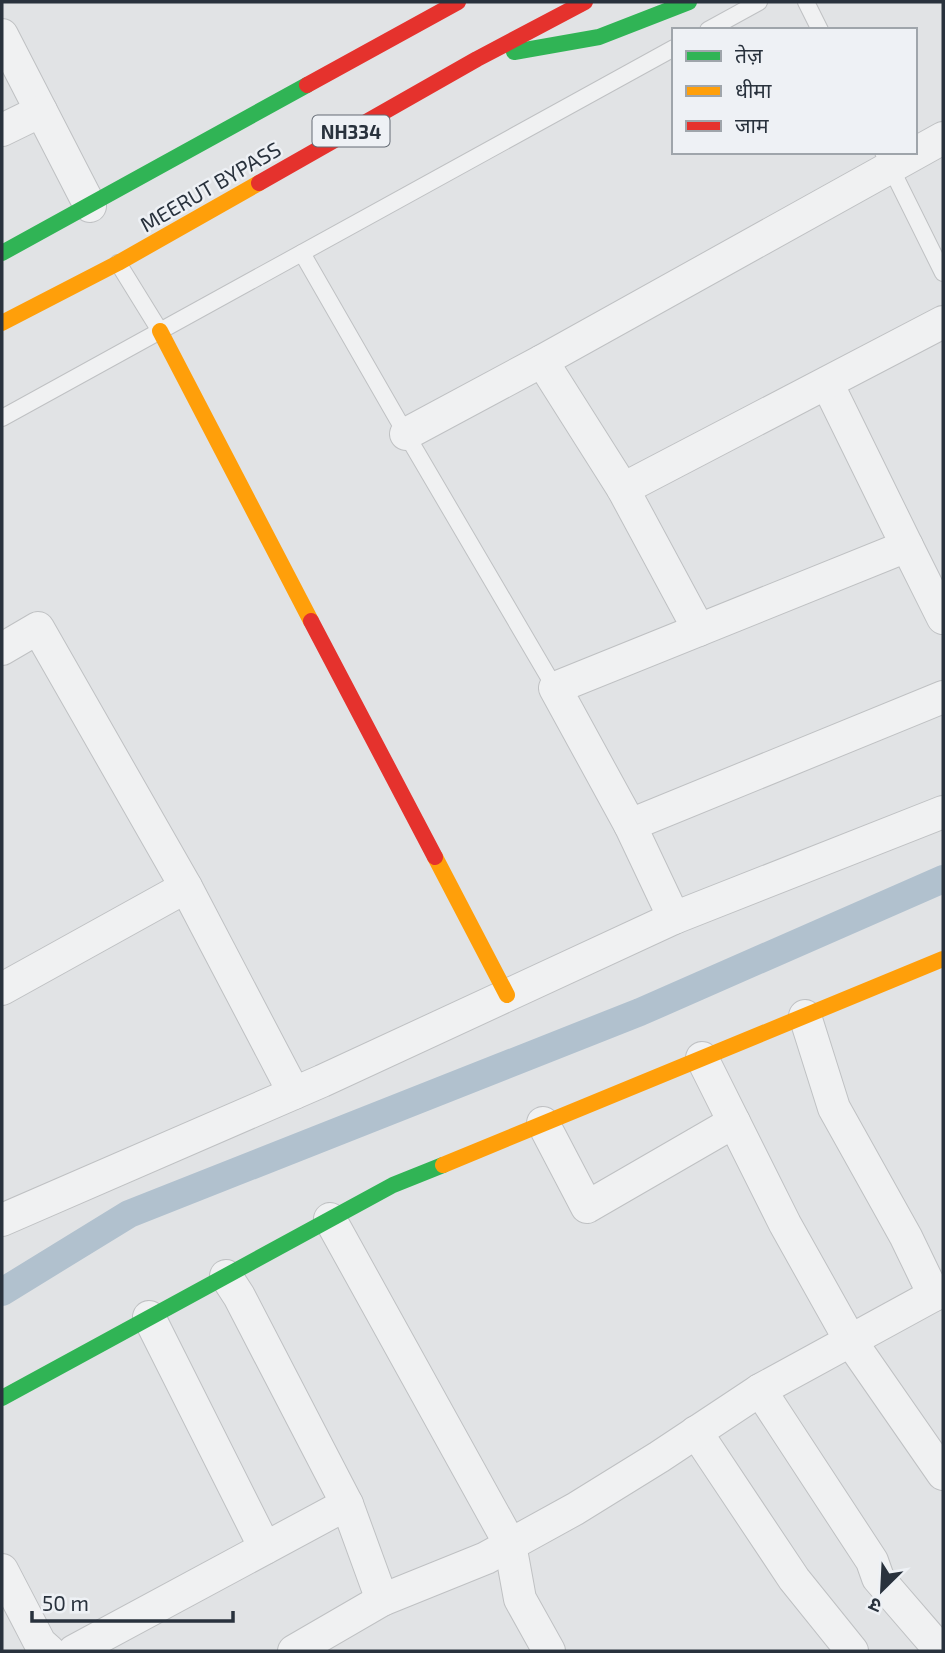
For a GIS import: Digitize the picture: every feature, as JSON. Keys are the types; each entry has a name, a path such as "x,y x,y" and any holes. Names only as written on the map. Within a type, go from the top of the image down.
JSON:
{"main road":[{"name":"MEERUT BYPASS","path":"2,253 458,2"},
{"name":"MEERUT BYPASS","path":"2,323 118,262 477,59 585,2"},
{"path":"477,59 599,37 689,2"},
{"path":"160,331 507,995"},
{"path":"2,1398 393,1185 943,959"}],"street":[{"path":"2,35 90,206"},
{"path":"2,130 41,111"},
{"path":"917,148 943,138"},
{"path":"406,434 542,361 887,160"},
{"path":"623,489 943,322"},
{"path":"542,361 623,489 699,630"},
{"path":"827,383 943,618"},
{"path":"674,918 630,825 555,688 906,547"},
{"path":"2,649 38,628 186,887 294,1093"},
{"path":"630,825 943,697"},
{"path":"2,1220 294,1093 674,918 943,812"},
{"path":"2,989 186,887"},
{"path":"294,1651 382,1600 486,1558 575,1509 760,1390 939,1292 834,1108 805,1016"},
{"path":"702,1058 785,1224 850,1340 943,1474"},
{"path":"543,1123 587,1207 734,1122"},
{"path":"330,1219 510,1545 520,1600 549,1651"},
{"path":"226,1276 239,1296 346,1504 382,1600"},
{"path":"149,1317 265,1548"},
{"path":"760,1390 872,1561 878,1578 941,1651"},
{"path":"696,1432 794,1579 852,1651"},
{"path":"74,1651 346,1504"},
{"path":"2,1570 40,1643 49,1651"}],"lane":[{"path":"712,28 759,2"},
{"path":"806,2 820,28"},
{"path":"2,418 672,49"},
{"path":"887,160 943,273"},
{"path":"302,253 555,688"},
{"path":"118,262 160,331"}],"waterway":[{"path":"2,1292 129,1214 640,1012 943,879"}],"traffic: fast":[{"path":"514,52 599,37 689,2"},
{"path":"2,253 307,85"},
{"path":"2,1398 393,1185 443,1165"}],"traffic: slow":[{"path":"2,323 118,263 259,183"},
{"path":"160,331 311,621"},
{"path":"435,857 507,995"},
{"path":"443,1165 943,959"}],"traffic: jam":[{"path":"307,85 458,2"},
{"path":"259,183 477,59 585,2"},
{"path":"311,621 435,857"}]}
